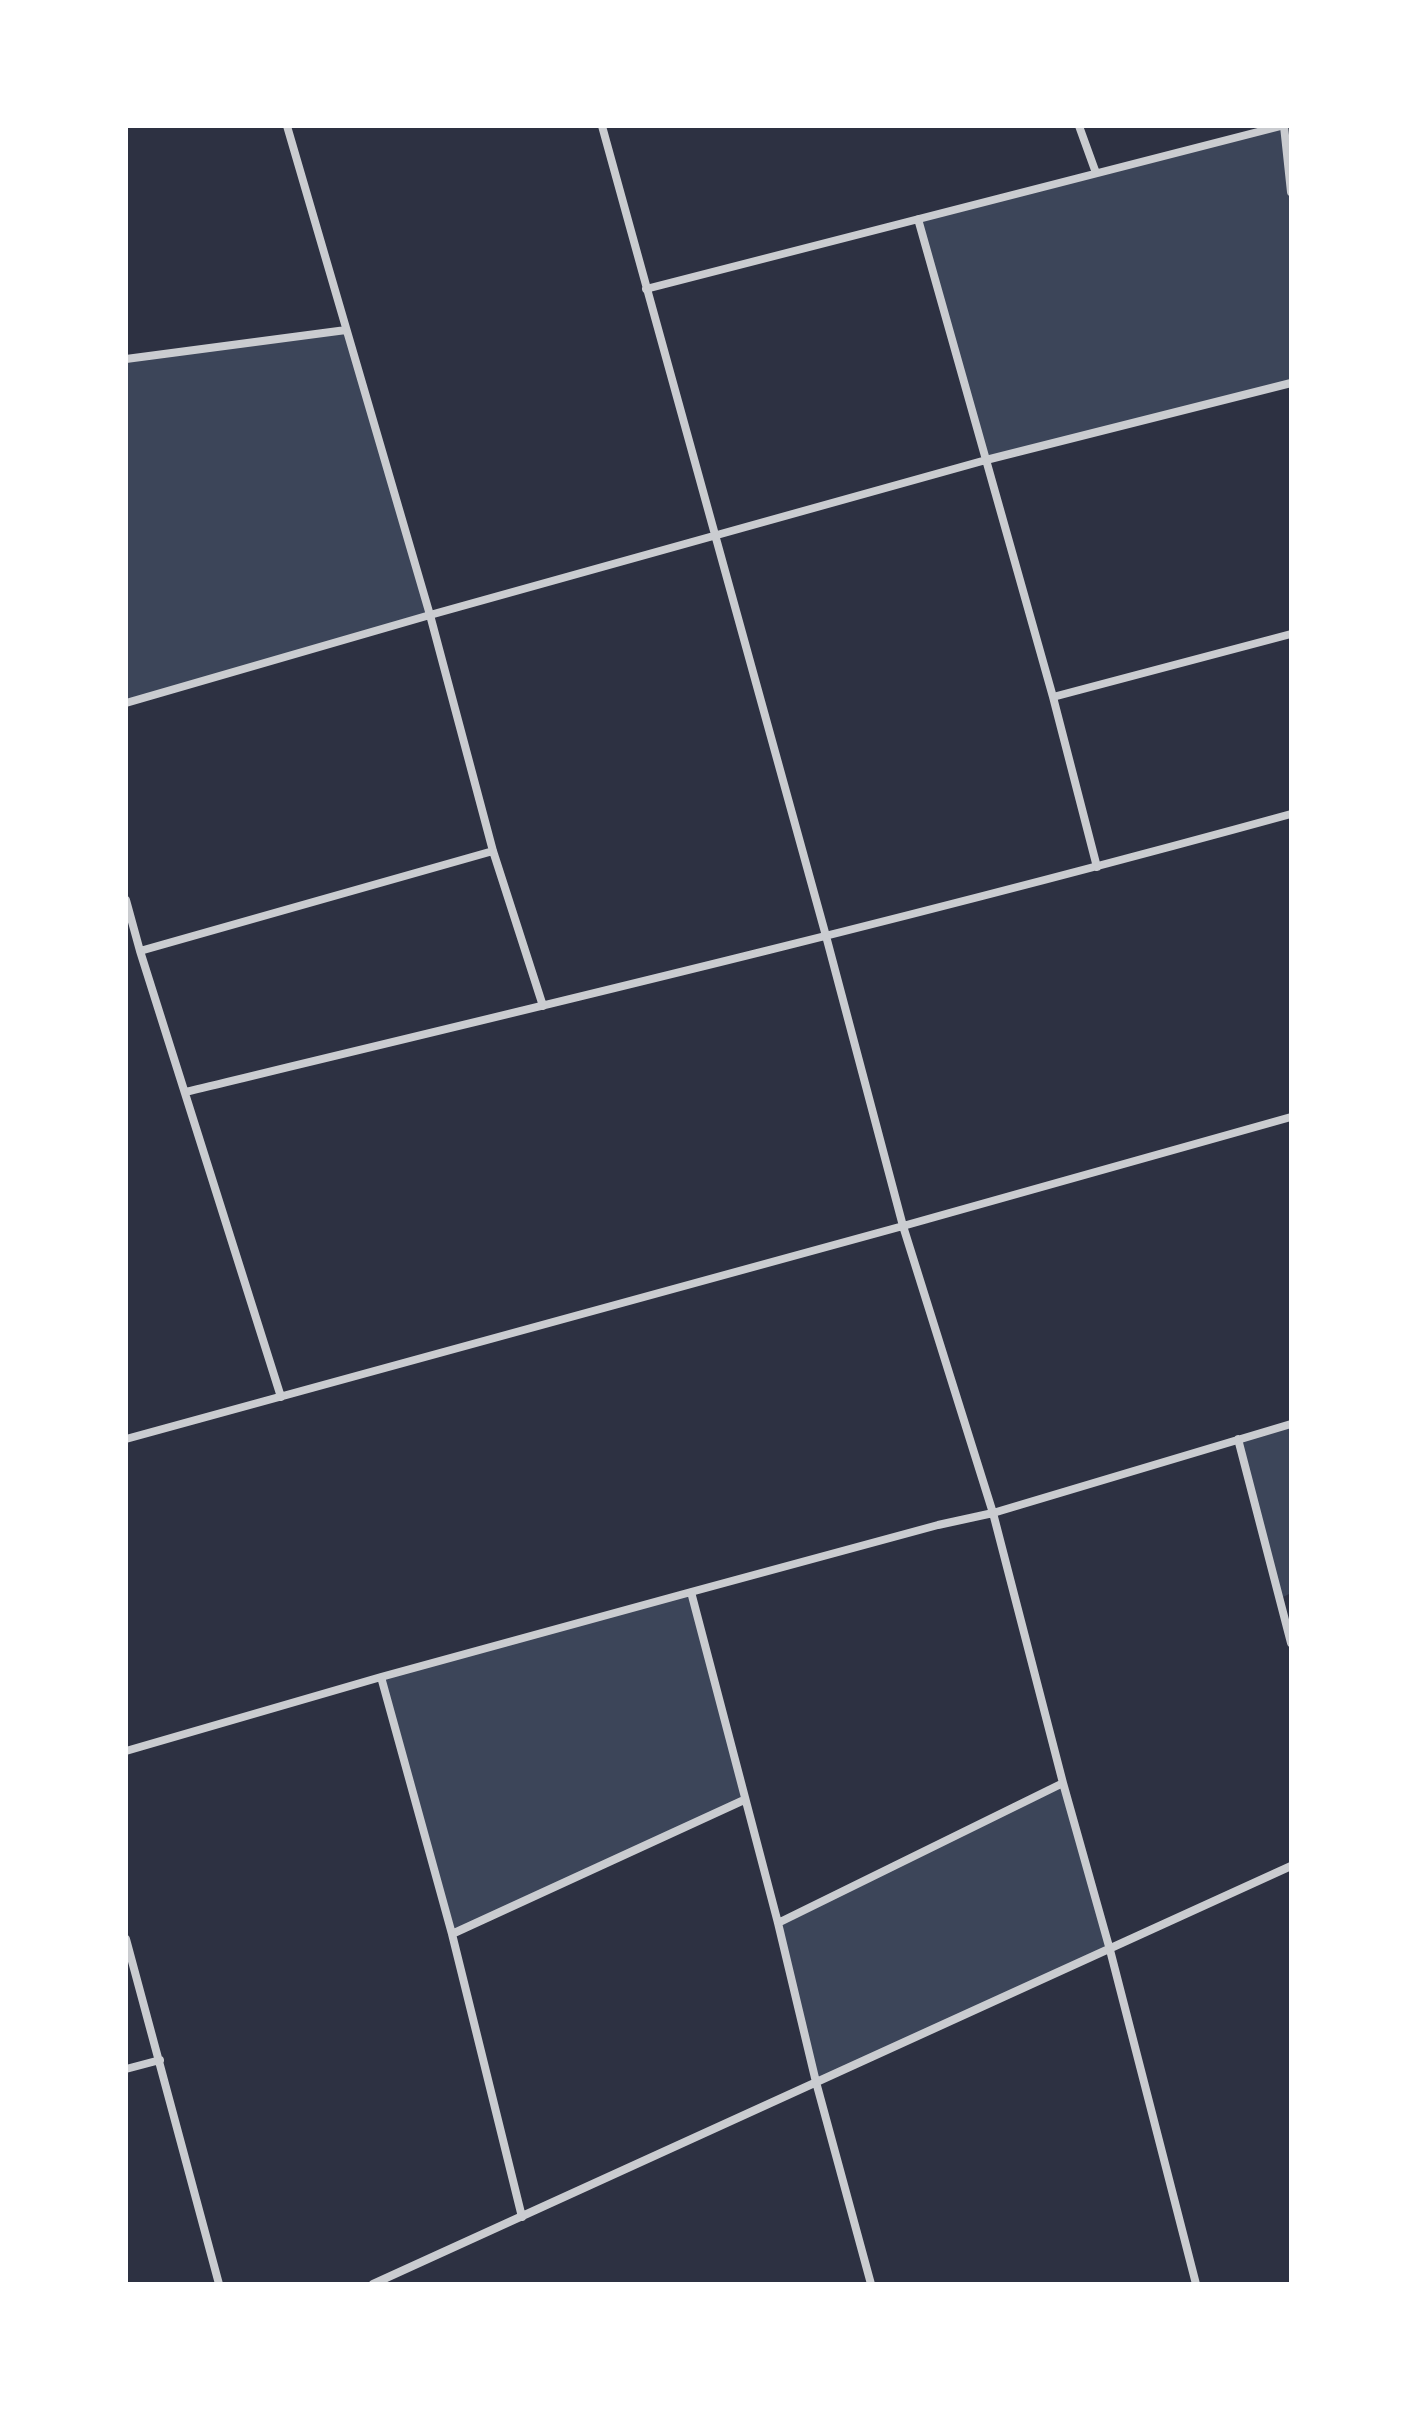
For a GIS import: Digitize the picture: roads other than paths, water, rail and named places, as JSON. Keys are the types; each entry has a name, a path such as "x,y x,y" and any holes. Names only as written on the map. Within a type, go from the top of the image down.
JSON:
{"street":[{"path":"287,126 430,615 493,851 543,1006"},
{"path":"602,126 903,1226 993,1513 1196,2284"},
{"path":"1079,126 1096,173"},
{"path":"646,289 1282,126 1291,192"},
{"path":"918,219 1053,697 1097,867"},
{"path":"126,359 346,330"},
{"path":"126,703 986,460 1291,383"},
{"path":"1053,697 1291,634"},
{"path":"185,1092 826,936 1291,814"},
{"path":"140,951 493,851"},
{"path":"126,900 281,1397"},
{"path":"126,1439 1291,1117"},
{"path":"126,1751 381,1677 938,1525 993,1513 1291,1424"},
{"path":"1238,1439 1291,1643"},
{"path":"691,1592 871,2284"},
{"path":"1279,1599 1291,1593"},
{"path":"381,1677 452,1934 522,2217"},
{"path":"778,1923 1063,1783"},
{"path":"452,1934 744,1800"},
{"path":"373,2284 1291,1866"},
{"path":"126,1939 219,2284"},
{"path":"126,2069 160,2060"}]}
